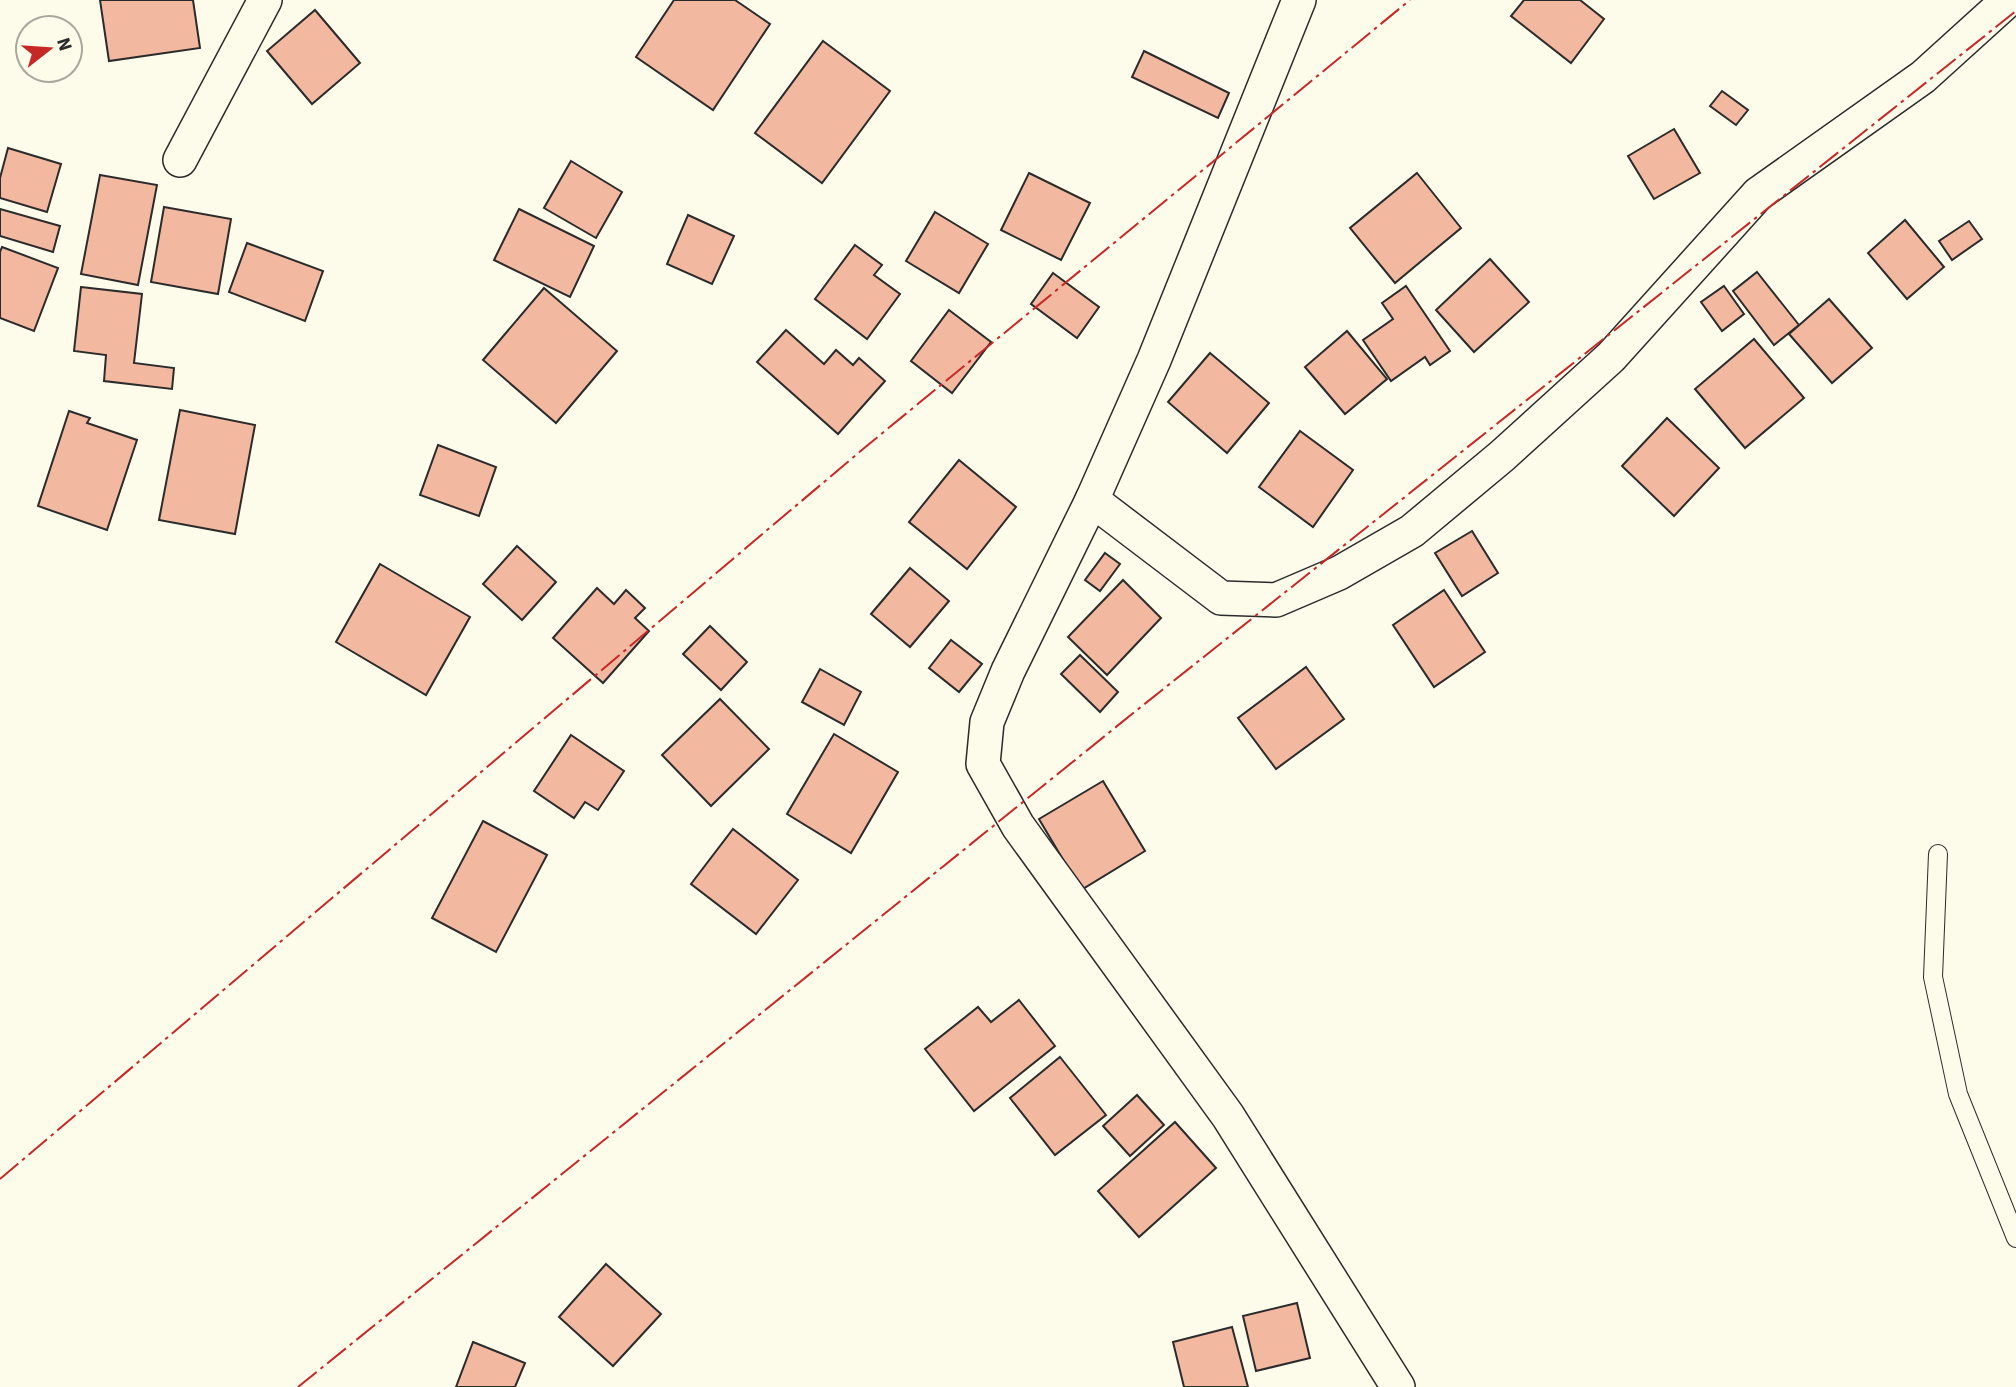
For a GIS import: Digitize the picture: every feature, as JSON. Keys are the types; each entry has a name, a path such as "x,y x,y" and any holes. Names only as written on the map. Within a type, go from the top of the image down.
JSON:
{"street":[{"path":"180,159 265,0"},
{"path":"1299,0 1154,360 1092,500 1008,671 987,722 983,764 1018,826 1228,1116 1398,1387"},
{"path":"1092,500 1221,598 1276,600 1339,573 1412,531 1502,456 1611,358 1758,194 1923,77 2008,0"}],"lane":[{"path":"1938,854 1933,977 1958,1094 2016,1238"}],"building":[{"path":"100,0 193,0 200,48 109,61"},
{"path":"674,0 735,0 770,24 713,110 636,57"},
{"path":"1524,0 1580,0 1604,19 1571,63 1511,16"},
{"path":"315,10 360,63 312,104 267,51"},
{"path":"823,41 890,91 822,183 755,133"},
{"path":"1144,51 1229,93 1218,118 1132,77"},
{"path":"1722,91 1748,110 1736,125 1710,106"},
{"path":"1674,129 1700,173 1654,199 1628,156"},
{"path":"8,148 61,164 47,212 0,198 0,178"},
{"path":"571,161 622,192 596,238 544,208"},
{"path":"1029,173 1090,203 1061,260 1001,230"},
{"path":"1417,173 1461,228 1395,283 1350,228"},
{"path":"100,175 157,185 138,285 81,274"},
{"path":"164,207 231,219 218,294 151,282"},
{"path":"0,209 60,226 53,252 0,236"},
{"path":"519,209 594,246 570,297 494,260"},
{"path":"935,212 988,244 959,293 906,261"},
{"path":"688,215 734,236 712,284 667,264"},
{"path":"1905,220 1944,267 1907,299 1868,253"},
{"path":"1969,221 1982,239 1952,260 1939,241"},
{"path":"247,243 323,271 305,321 229,292"},
{"path":"855,245 882,265 874,275 900,294 867,339 815,299"},
{"path":"2,247 58,268 34,331 0,318"},
{"path":"1490,259 1529,302 1474,352 1436,310"},
{"path":"1757,272 1799,325 1774,345 1733,291"},
{"path":"1053,273 1099,307 1077,338 1031,304"},
{"path":"1406,286 1450,351 1430,365 1425,357 1391,381 1363,340 1393,319 1382,303"},
{"path":"1724,286 1744,314 1722,331 1701,302"},
{"path":"81,287 142,294 134,363 174,368 172,389 104,381 106,355 74,351"},
{"path":"544,288 617,351 556,423 483,360"},
{"path":"1829,299 1872,348 1832,383 1789,334"},
{"path":"949,310 991,342 952,393 911,361"},
{"path":"786,330 824,364 836,350 853,365 859,358 885,381 838,434 757,362"},
{"path":"1347,331 1387,379 1345,414 1305,367"},
{"path":"1754,339 1804,398 1745,448 1695,389"},
{"path":"1210,353 1269,403 1227,453 1168,402"},
{"path":"180,410 255,425 235,534 159,520"},
{"path":"69,411 90,418 87,423 137,440 107,530 38,506"},
{"path":"1667,418 1719,468 1674,516 1622,466"},
{"path":"1300,431 1353,470 1313,527 1259,487"},
{"path":"438,445 496,467 479,516 420,495"},
{"path":"959,460 1016,507 967,569 909,522"},
{"path":"1472,531 1498,573 1462,596 1435,553"},
{"path":"517,546 556,582 522,620 483,584"},
{"path":"1105,553 1120,564 1100,591 1085,580"},
{"path":"380,564 470,617 426,695 336,642"},
{"path":"910,568 949,601 910,647 871,614"},
{"path":"1123,580 1161,618 1107,675 1068,637"},
{"path":"597,588 614,604 626,590 645,608 635,618 649,631 603,683 553,638"},
{"path":"1444,590 1485,652 1434,687 1393,625"},
{"path":"710,626 747,662 721,690 683,654"},
{"path":"951,640 982,664 959,692 929,668"},
{"path":"1080,655 1118,692 1100,712 1061,674"},
{"path":"1306,667 1344,719 1276,769 1238,718"},
{"path":"820,669 861,692 844,725 802,702"},
{"path":"720,699 769,749 711,806 662,755"},
{"path":"834,734 898,772 851,853 787,814"},
{"path":"571,735 624,771 598,810 585,802 574,818 534,791"},
{"path":"1103,781 1145,851 1081,890 1039,819"},
{"path":"483,821 547,855 496,952 432,918"},
{"path":"733,829 798,880 756,934 691,884"},
{"path":"1019,1000 1055,1046 974,1111 925,1049 978,1007 991,1022"},
{"path":"1060,1057 1106,1115 1055,1155 1010,1098"},
{"path":"1137,1095 1164,1125 1130,1156 1103,1126"},
{"path":"1175,1122 1216,1168 1139,1237 1098,1191"},
{"path":"606,1264 661,1314 613,1366 559,1317"},
{"path":"1297,1303 1310,1358 1256,1371 1243,1316"},
{"path":"1232,1327 1248,1387 1184,1387 1173,1342"},
{"path":"473,1342 525,1363 515,1387 456,1387"}],"power":[{"path":"0,1179 863,449 1410,0"},
{"path":"298,1387 1137,710 2016,11"}]}
